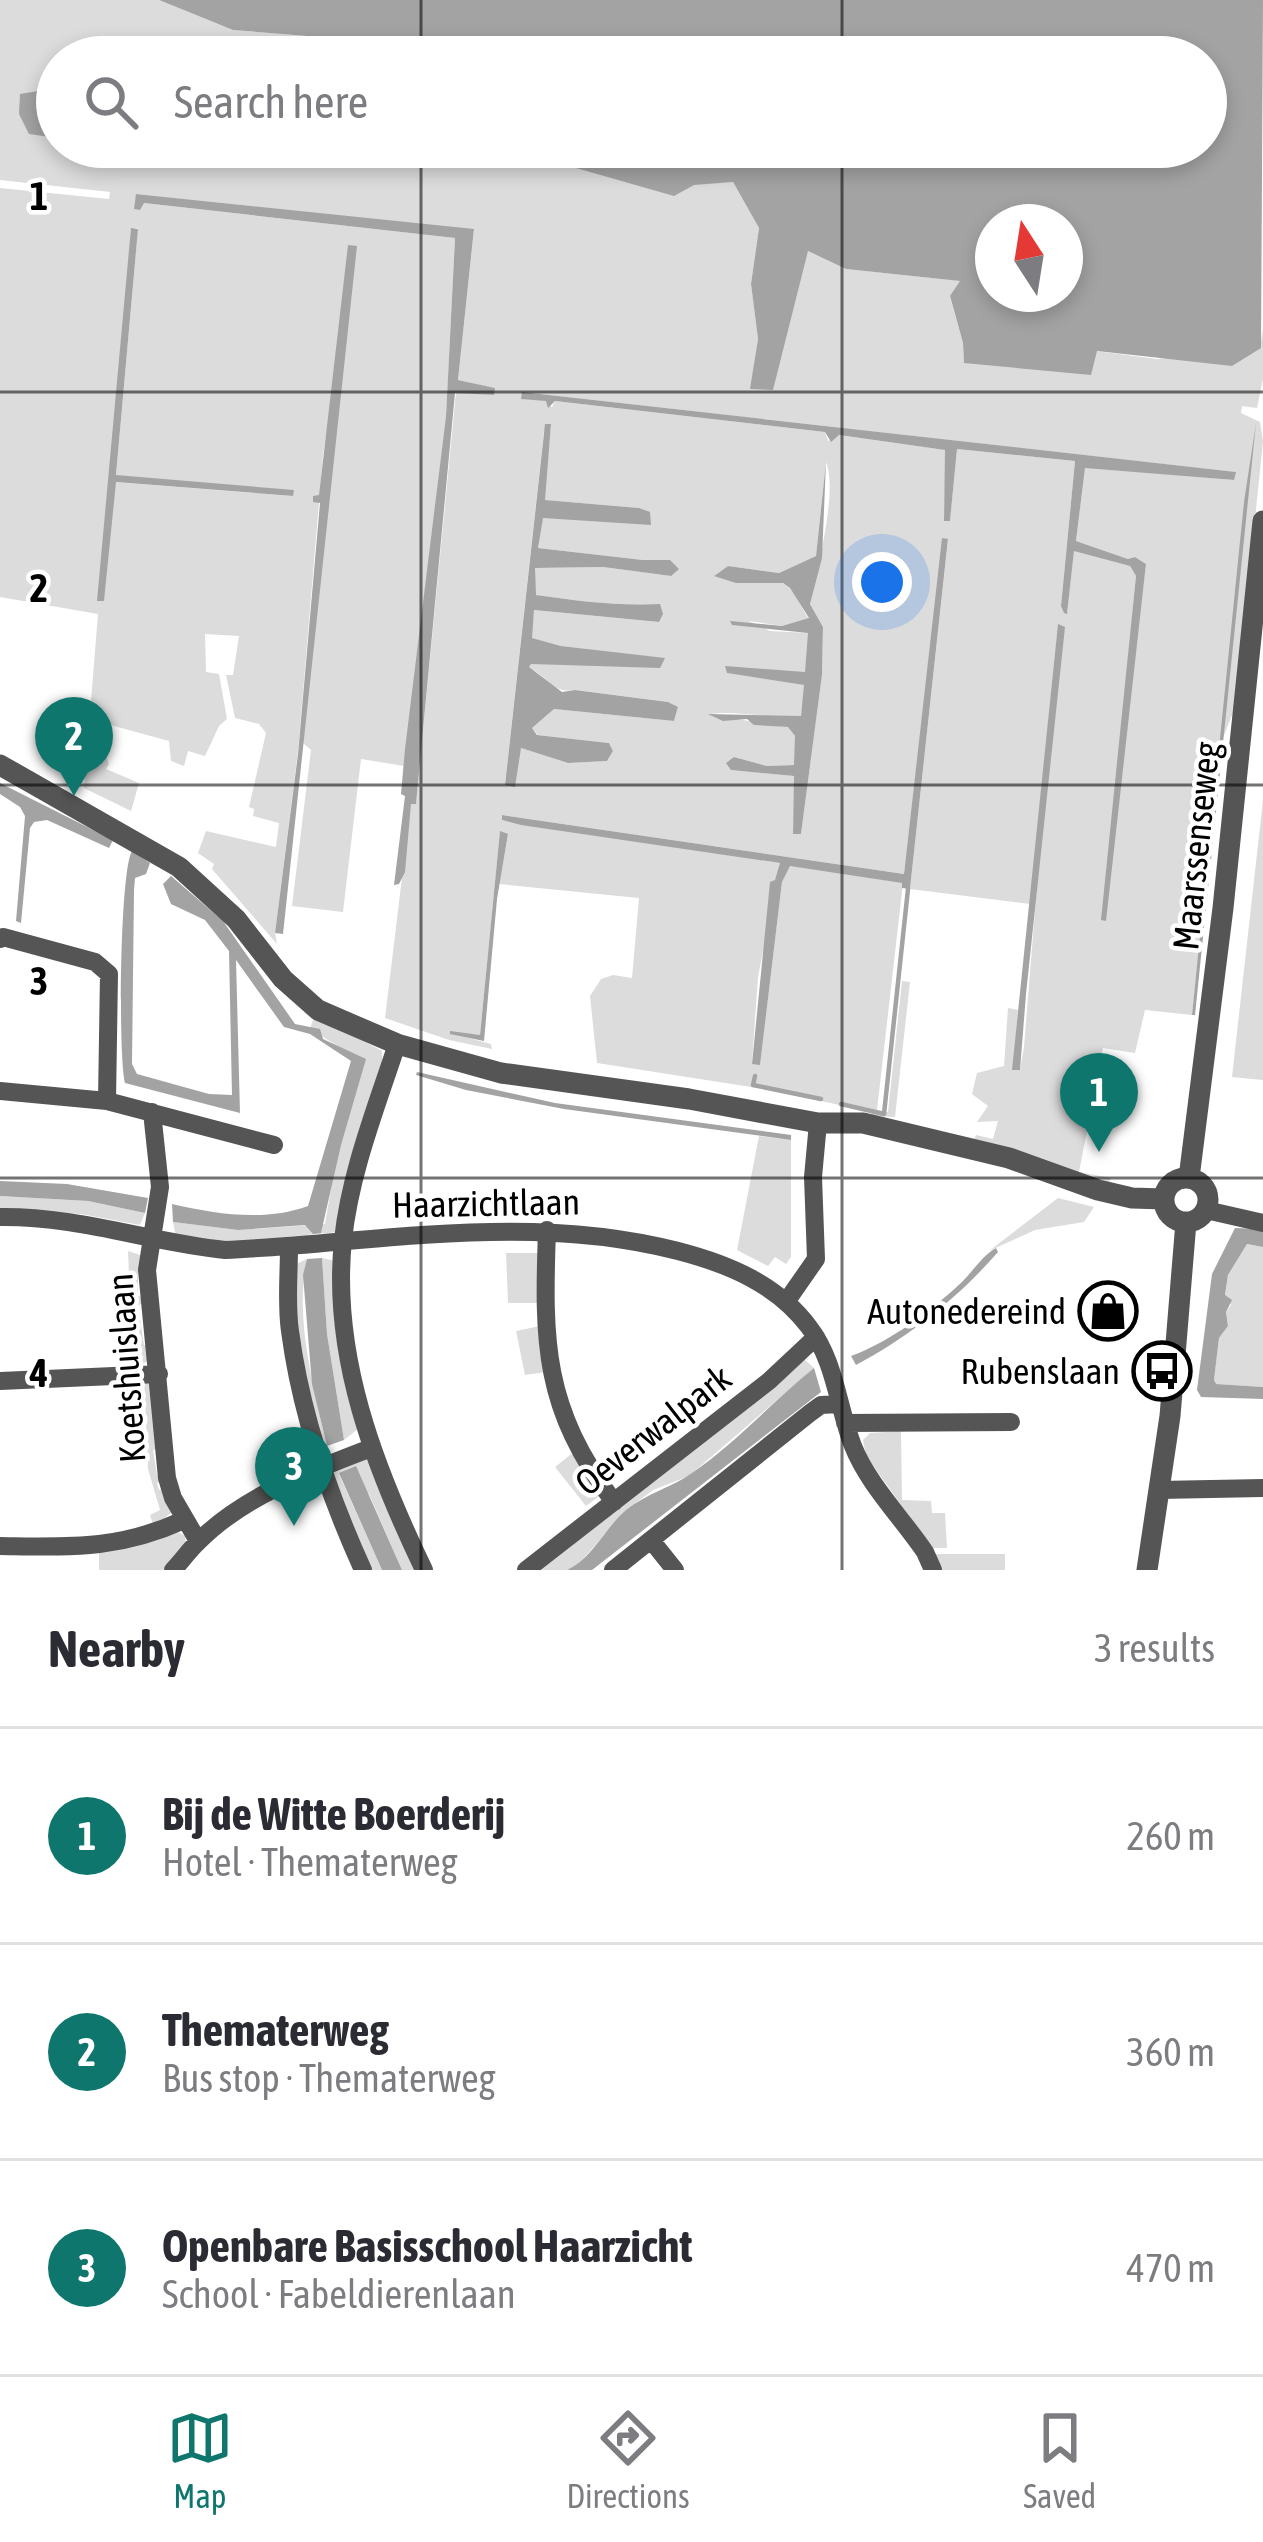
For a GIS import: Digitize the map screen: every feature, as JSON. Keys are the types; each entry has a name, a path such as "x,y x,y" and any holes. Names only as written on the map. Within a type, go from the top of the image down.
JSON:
{"street":[{"name":"Maarssenseweg","path":"1189,1178 1223,908 1263,520"},
{"path":"0,765 179,867 236,919 283,979 318,1010 397,1044 501,1073 689,1099 818,1124 862,1123 1009,1158 1097,1190 1164,1199"},
{"path":"0,939 94,962 109,974 107,1102"},
{"path":"397,1044 358,1162 343,1241 349,1363 371,1448 424,1570"},
{"path":"0,1091 107,1102 274,1144"},
{"name":"Koetshuislaan","path":"152,1112 160,1187 147,1270 167,1478 198,1541"},
{"path":"786,1302 816,1259 813,1177 818,1124"},
{"path":"1189,1178 1206,1190 1206,1210 1186,1222 1168,1213 1164,1199 1170,1186 1189,1178"},
{"path":"1206,1210 1263,1223"},
{"name":"Haarzichtlaan","path":"0,1217 154,1232 225,1250 547,1230 631,1239 717,1262 757,1280 786,1302 816,1337 862,1465 901,1516 932,1570"},
{"path":"1148,1570 1178,1335 1186,1222"},
{"path":"547,1230 545,1322 554,1390 576,1447 614,1502"},
{"path":"289,1247 289,1328 319,1467 363,1570"},
{"name":"Oeverwalpark","path":"526,1570 769,1381 816,1337"},
{"path":"0,1381 159,1374"},
{"path":"614,1570 821,1406 842,1413 1012,1423"},
{"path":"173,1570 198,1541 266,1494 371,1448"},
{"path":"1159,1490 1263,1488"},
{"path":"0,1546 97,1547 158,1532 184,1520"},
{"path":"651,1540 676,1570"}],"shaded area":[{"path":"0,0 159,0 233,30 307,36 36,36 36,168 580,168 668,182 733,182 759,228 751,284 758,339 751,388 808,251 846,269 961,281 950,297 964,362 1096,351 1157,359 1260,348 1263,329 1263,379 1257,408 1242,406 1241,413 1260,422 1263,441 1236,705 1221,743 1192,1015 1145,1010 1135,1053 1103,1048 1079,1172 1111,1178 1107,1187 974,1140 976,1135 993,1139 998,1121 977,1122 988,1106 972,1094 977,1073 1004,1066 1008,1008 1018,1010 1013,1070 1020,1070 1024,1047 1058,625 1030,904 910,889 948,540 943,538 904,874 503,815 502,820 780,863 758,977 752,1063 760,1064 782,882 790,865 903,883 877,1110 888,1112 902,981 910,982 895,1117 871,1116 872,1112 770,1090 597,1063 590,996 601,979 613,975 632,978 639,898 499,884 508,835 500,832 480,1035 450,1033 491,1044 492,1049 385,1018 411,803 416,803 456,392 493,395 494,388 458,380 474,230 136,194 144,203 455,238 446,416 404,766 361,759 343,912 292,906 311,750 303,743 356,246 323,455 277,944 212,869 214,864 198,853 206,831 276,847 279,823 253,816 254,809 249,807 266,733 259,724 235,718 226,675 233,675 239,636 205,634 206,672 219,674 227,719 205,756 188,751 184,766 171,761 169,741 107,724 102,747 109,764 106,769 139,783 131,811 84,788 98,614 0,597 0,188 109,199 110,192 0,180","holes":["138,228 116,476 293,491 292,496 115,482 104,600 131,229","522,392 1235,472 1233,480 1085,467 1076,541 1146,564 1103,922 1136,576 1130,566 1074,550 1067,613 1061,606 1075,461 957,449 950,520 944,521 946,450 838,435 828,441 825,432 555,401 552,407","551,425 544,500 639,508 542,518 538,548 669,560 671,576 603,567 535,568 535,595 659,604 658,622 534,610 531,638 665,659 530,664 529,668 561,690 668,702 678,708 674,721 554,709 532,728 538,735 609,743 613,751 607,761 568,763 521,748 505,784 544,431","826,462 828,511 810,604 823,627 822,675 801,834 793,833 795,776 731,770 734,757 767,766 795,765 795,736 788,727 710,714 801,716 805,685 728,673 806,672 809,633 770,631 749,621 782,626 809,619 786,585 715,575 728,566 779,573 816,556"]},
{"path":"159,0 1263,0 1261,348 1232,366 1097,351 1091,375 964,363 950,296 960,281 846,269 808,251 773,390 750,389 758,339 751,284 759,228 733,182 694,185 674,196 576,168 1227,168 1227,36 307,36 233,30"},
{"path":"36,91 36,135 29,134 19,114 20,94"},
{"path":"136,194 474,229 458,380 495,388 494,395 455,393 416,804 411,804 405,872 399,884 394,885 405,796 401,794 405,749 446,416 455,238 144,203 140,210 134,209"},
{"path":"131,228 138,229 116,475 294,490 293,496 116,482 104,601 97,601"},
{"path":"348,245 357,246 283,934 275,933 298,754 320,503 313,502 313,496 319,495"},
{"path":"522,392 1236,472 1234,480 1085,468 1076,541 1146,564 1106,921 1101,920 1136,576 1130,566 1074,551 1064,613 1075,461 957,449 950,521 944,521 945,450 839,435 831,442 825,432 555,401 548,408 546,401 521,399"},
{"path":"1256,423 1195,1015 1192,1015 1244,502"},
{"path":"545,424 551,424 545,500 639,508 650,512 651,525 543,518 538,548 670,560 679,569 671,576 603,567 535,568 536,595 660,604 663,614 659,622 534,610 532,638 665,658 660,668 529,667 562,692 668,702 678,707 674,721 554,709 532,728 537,735 609,743 613,751 607,761 568,763 521,748 515,787 505,785"},
{"path":"826,462 822,558 810,604 823,627 822,675 801,834 793,834 794,776 731,770 726,763 734,757 767,766 794,765 795,736 788,727 754,725 747,719 723,721 708,714 801,716 804,685 727,673 725,666 805,672 808,633 732,625 730,621 782,626 809,618 783,583 736,583 714,576 728,566 779,573 816,556"},
{"path":"942,538 948,539 910,889 902,888 902,883 790,866 782,882 760,1065 752,1064 770,882 780,863 521,825 502,820 502,815 904,874"},
{"path":"1058,624 1065,627 1020,1070 1012,1070"},
{"path":"0,783 113,840 109,848 47,820 34,822 21,923 16,921 25,816 0,794"},
{"path":"1263,800 1263,1080 1232,1077"},
{"path":"500,831 508,834 484,1041 450,1031 480,1035"},
{"path":"132,851 150,863 146,874 135,878 134,890 132,1064 137,1074 209,1094 232,1095 229,951 205,920 171,904 163,884 171,876 223,921 295,1024 320,1029 323,1039 366,1059 321,1233 313,1234 305,1225 238,1230 173,1222 172,1204 257,1215 308,1206 351,1061 310,1034 284,1027 236,960 240,1113 125,1083 121,964"},
{"path":"315,1014 382,1051 338,1232 221,1243 176,1237 173,1222 238,1230 325,1224 354,1056 310,1029"},
{"path":"417,1072 555,1103 791,1135 791,1140 564,1109 466,1090"},
{"path":"759,1136 791,1140 791,1257 786,1264 775,1257 768,1266 737,1250"},
{"path":"0,1181 67,1184 148,1198 145,1213 88,1201 0,1196"},
{"path":"0,1196 88,1201 145,1213 140,1225 81,1214 0,1211"},
{"path":"1058,1198 1094,1207 1084,1222 1035,1230 989,1251"},
{"path":"1235,1228 1263,1229 1263,1247 1247,1244 1228,1275 1225,1295 1232,1300 1226,1312 1228,1326 1219,1338 1214,1380 1216,1384 1263,1387 1263,1399 1201,1397 1197,1390 1212,1274"},
{"path":"1247,1244 1263,1247 1263,1387 1215,1384 1214,1380 1219,1338 1228,1326 1226,1312 1231,1305 1225,1296 1228,1275"},
{"path":"996,1248 998,1252 983,1269 950,1300 856,1365 851,1356 924,1314"},
{"path":"128,1251 143,1256 138,1270 142,1304 138,1305 144,1345 148,1346 148,1361 133,1369"},
{"path":"506,1253 541,1253 540,1303 508,1303"},
{"path":"322,1258 336,1261 358,1429 344,1440 327,1334"},
{"path":"322,1258 327,1334 344,1440 327,1446 312,1384 303,1275 307,1259"},
{"path":"307,1259 304,1329 327,1446 321,1448 300,1368 294,1265"},
{"path":"540,1326 546,1372 525,1375 516,1331"},
{"path":"803,1358 814,1368 689,1476 653,1490 625,1511 577,1566 537,1570"},
{"path":"814,1368 821,1392 592,1570 567,1570 584,1559 626,1510 708,1461"},
{"path":"144,1379 149,1380 157,1475 163,1481 157,1483 159,1490 165,1489 172,1512 154,1527 150,1515 160,1510 148,1469"},
{"path":"901,1431 902,1500 931,1501 932,1513 945,1513 947,1548 932,1548 866,1456 863,1440 870,1433"},
{"path":"574,1452 602,1494 586,1506 555,1467"},
{"path":"366,1455 416,1570 402,1570 369,1494 339,1474 382,1570 367,1570 326,1471"},
{"path":"356,1466 402,1570 382,1570 339,1473"},
{"path":"176,1531 185,1536 186,1546 163,1570 99,1570 99,1552"},
{"path":"935,1554 1005,1554 1005,1570 942,1570"}],"waterway":[{"path":"841,1104 884,1114 908,889"},
{"path":"755,1076 753,1085 821,1099"}],"place":[{"name":"Thematerweg","path":"74,796"},
{"name":"Bij de Witte Boerderij","path":"1099,1152"},
{"name":"Autonedereind","path":"1108,1311"},
{"name":"Rubenslaan","path":"1162,1371"},
{"name":"Openbare Basisschool Haarzicht","path":"294,1526"}]}
